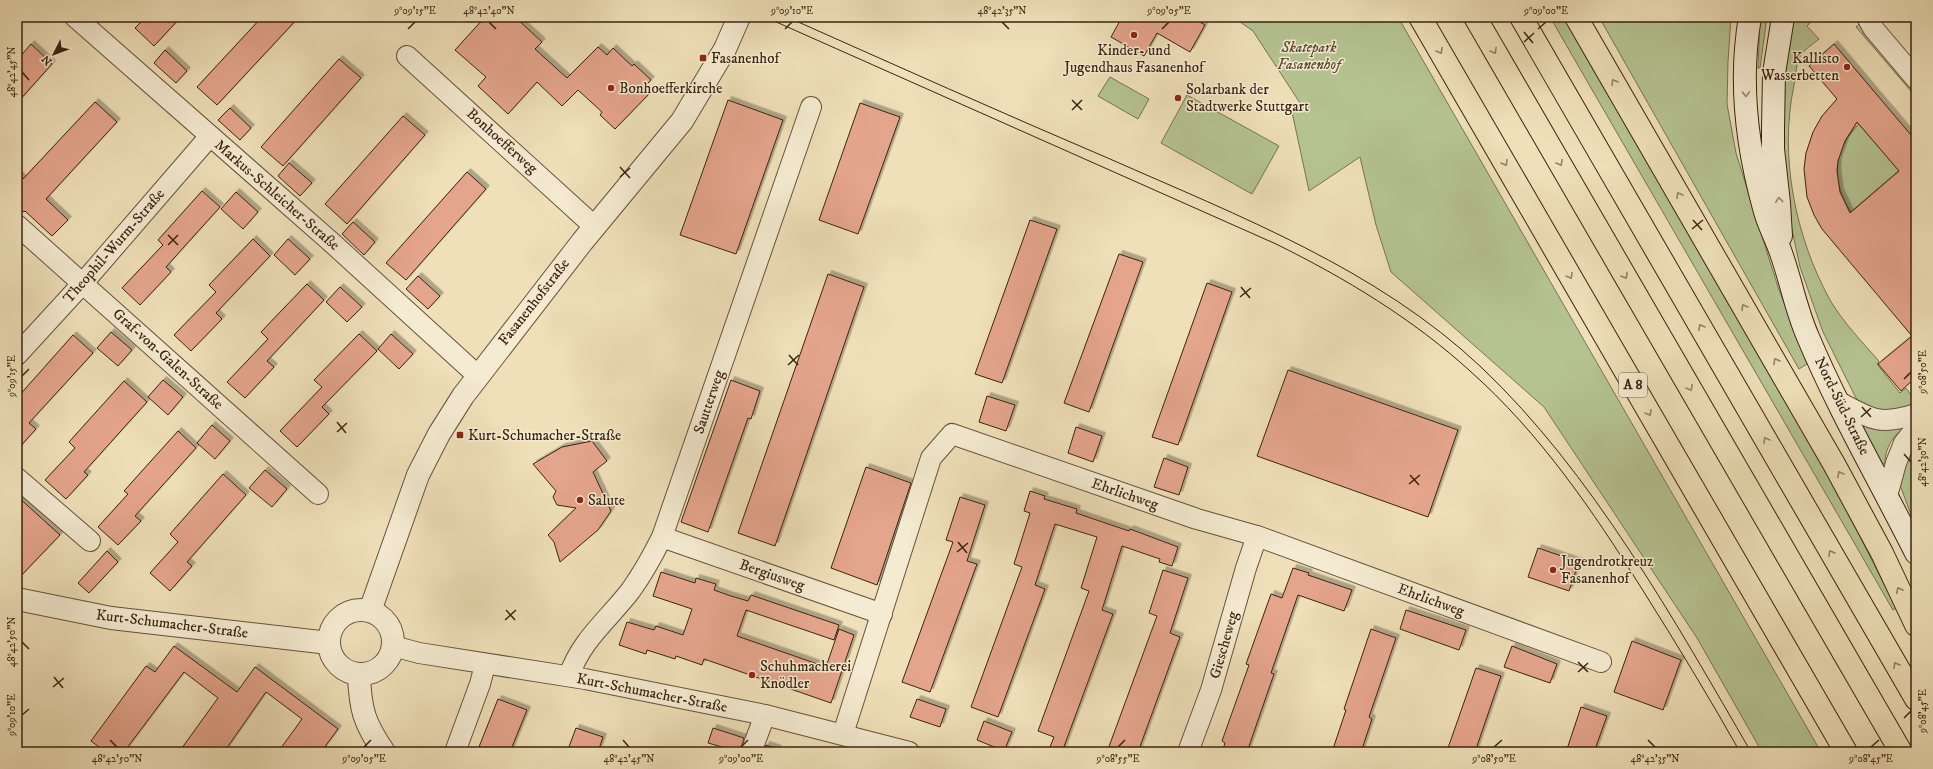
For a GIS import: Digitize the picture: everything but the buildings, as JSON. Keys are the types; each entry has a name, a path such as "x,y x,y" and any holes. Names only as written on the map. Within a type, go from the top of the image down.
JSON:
{"highway":[{"name":"A 8","path":"1420,17 1846,752"},
{"path":"1475,17 1901,752"},
{"path":"1521,17 1916,699"},
{"path":"1576,17 1834,464 1882,553 1916,625"}],"street":[{"name":"Markus-Schleicher-Straße","path":"75,17 330,241 477,375"},
{"name":"Fasanenhofstraße","path":"370,611 418,475 439,434 477,375 682,121 725,49 739,17"},
{"name":"Nord-Süd-Straße","path":"1750,17 1745,68 1746,101 1756,173 1764,210 1781,253 1794,301 1805,330 1839,402 1916,553"},
{"name":"Nord-Süd-Straße","path":"1781,253 1780,203 1774,168 1773,128 1774,73 1783,17"},
{"path":"1867,17 1872,28 1916,78"},
{"name":"Bonhoefferweg","path":"408,56 595,227"},
{"name":"Sautterweg","path":"569,676 574,659 585,642 631,590 662,537 811,106"},
{"name":"Theophil-Wurm-Straße","path":"17,355 83,283 210,136"},
{"name":"Graf-von-Galen-Straße","path":"17,225 318,494"},
{"path":"1839,402 1869,417 1886,421 1916,414"},
{"path":"1887,496 1896,462 1904,444 1916,428"},
{"name":"Ehrlichweg","path":"842,734 882,614 931,458 952,434 1197,519 1257,536 1601,662"},
{"path":"17,478 90,541"},
{"name":"Giescheweg","path":"1188,752 1211,690 1246,568 1257,536"},
{"name":"Bergiusweg","path":"662,537 882,614"},
{"name":"Kurt-Schumacher-Straße","path":"17,599 111,618 329,643"},
{"path":"360,610 370,611 380,616 388,624 392,635 393,646 391,655 385,664 378,670 359,674 350,672 341,668 330,652 330,633 341,617 350,612 360,610"},
{"name":"Kurt-Schumacher-Straße","path":"393,646 419,653 485,665 569,676 765,714 909,752"},
{"path":"455,752 480,684 485,665"},
{"path":"359,674 362,708 376,741 384,752"},
{"path":"751,752 765,714"}],"green space":[{"name":"Skatepark Fasanenhof","path":"1233,17 1398,17 1821,752 1762,752 1697,638 1544,407 1391,272 1376,225 1360,157 1309,191 1292,112 1302,106 1253,31"},
{"path":"1550,17 1564,17 1822,461 1896,608 1893,610"},
{"path":"1599,17 1731,17 1727,104 1736,153 1778,287 1807,364 1799,369"},
{"path":"1760,17 1767,17 1760,68 1758,68"},
{"path":"1793,17 1816,17 1807,26 1819,39 1799,58 1790,112 1788,140 1790,167 1793,195 1799,223 1818,275 1835,308 1853,332 1879,361 1877,364 1900,393 1906,388 1915,401 1902,412 1867,410 1856,398 1823,332 1800,267 1789,216 1780,95"},
{"path":"1859,24 1916,91 1916,97 1856,27"},
{"path":"1110,77 1149,99 1138,119 1098,96"},
{"path":"1187,95 1279,146 1252,194 1161,143"},
{"path":"1859,124 1899,171 1851,212 1840,189 1837,166 1839,155 1844,144"},
{"path":"1912,421 1893,439 1887,450 1885,463 1880,465 1861,429 1865,426 1877,430 1883,430 1900,426"},
{"path":"1916,443 1916,528 1900,485 1905,459"}],"tram line":[{"path":"765,17 1276,244 1353,285 1425,334 1470,371 1520,420 1564,474 1585,502 1642,589 1740,752"},
{"path":"787,17 1257,224 1352,273 1397,301 1440,332 1481,367 1521,408 1559,453 1595,500 1661,600 1751,752"}],"place":[{"name":"Kinder- und Jugendhaus Fasanenhof","path":"1134,35"},
{"name":"Fasanenhof","path":"703,58"},
{"name":"Kallisto Wasserbetten","path":"1847,67"},
{"name":"Bonhoefferkirche","path":"611,88"},
{"name":"Solarbank der Stadtwerke Stuttgart","path":"1178,98"},
{"name":"Kurt-Schumacher-Straße","path":"460,435"},
{"name":"Salute","path":"580,500"},
{"name":"Jugendrotkreuz Fasanenhof","path":"1553,570"},
{"name":"Schuhmacherei Knödler","path":"752,675"}]}
